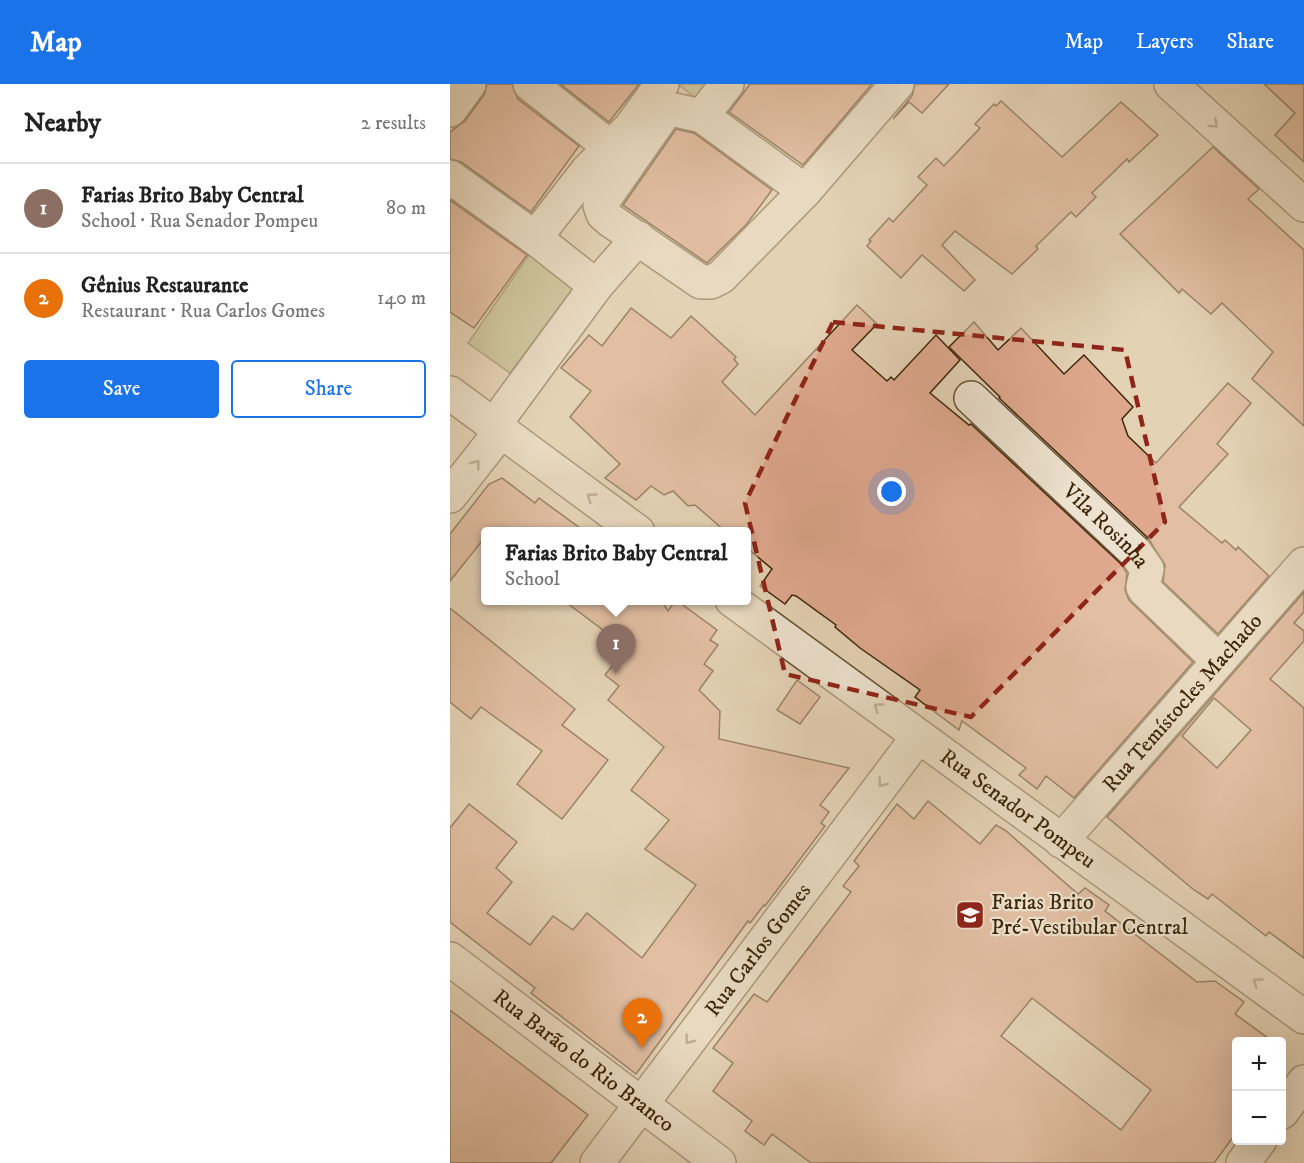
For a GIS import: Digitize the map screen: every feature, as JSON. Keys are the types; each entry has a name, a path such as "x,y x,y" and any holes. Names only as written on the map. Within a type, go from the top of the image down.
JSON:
{"street":[{"path":"450,110 469,84"},
{"path":"530,84 610,147"},
{"path":"535,238 587,171 630,128 662,84"},
{"path":"702,116 727,84"},
{"path":"805,191 702,116 675,110 665,112 600,205 603,214 610,220 692,277 701,282 711,282 721,277 805,191 897,84"},
{"path":"1171,84 1304,205"},
{"path":"450,177 535,238 596,286"},
{"path":"450,496 596,286 638,238"},
{"path":"450,393 633,527"},
{"name":"Vila Rosinha","path":"971,398 1135,552 1147,569 1143,587 1145,590 1219,661"},
{"name":"Rua Temístocles Machado","path":"1061,841 1304,564"},
{"name":"Rua Senador Pompeu","path":"739,605 1304,1017"},
{"name":"Rua Carlos Gomes","path":"597,1163 918,737"},
{"name":"Rua Barão do Rio Branco","path":"450,959 719,1163"},
{"path":"1286,1105 1304,1082"},
{"path":"1243,1163 1256,1145"}],"highlighted area":[{"path":"833,322 1125,350 1165,522 971,717 785,674 745,503"}],"green space":[{"path":"678,84 717,84 703,104"},
{"path":"529,255 574,287 510,373 468,343"}],"building":[{"path":"487,84 512,84 518,99 579,146 531,212 461,162 450,159 450,132 465,121 484,95"},
{"path":"560,84 639,84 609,122"},
{"path":"750,84 872,84 803,165 729,112"},
{"path":"915,84 949,84 922,113 909,102 893,119 912,96"},
{"path":"1264,84 1304,84 1304,162 1275,135 1295,113"},
{"path":"1001,101 1062,157 1121,102 1158,135 1129,162 1127,159 1092,193 1096,197 1076,217 1071,212 1036,246 1038,249 1012,274 955,231 942,245 975,280 964,291 922,255 901,278 867,246 871,241 869,240 889,218 893,222 927,185 918,177 936,158 944,166 980,128 975,124 994,104 996,106"},
{"path":"676,129 694,133 772,190 746,225 707,263 623,205"},
{"path":"1213,147 1259,189 1248,199 1304,250 1304,426 1252,379 1273,352 1222,303 1211,314 1182,289 1179,293 1120,234"},
{"path":"450,200 527,255 474,328 450,312"},
{"path":"857,305 877,324 852,350 887,381 891,377 894,380 936,335 960,360 930,393 969,425 971,424 1121,564 1127,573 1125,590 1129,600 1193,662 1074,798 1046,776 1037,789 1019,775 1026,768 962,721 959,730 915,697 920,690 860,648 835,627 836,625 796,596 792,595 785,604 760,586 772,569 751,551 751,527 720,527 695,505 688,506 673,491 664,495 651,486 636,500 605,478 620,464 570,417 591,391 561,368 589,335 602,346 631,308 671,338 691,316 736,357 734,359 738,364 722,382 755,415"},
{"path":"974,322 998,350 1021,328 1064,374 1084,355 1133,407 1122,419 1128,436 1156,463 1228,383 1251,403 1217,444 1228,454 1179,507 1222,543 1225,540 1236,550 1238,547 1269,576 1218,634 1163,582 1165,565 1148,538 999,398 949,347"},
{"path":"502,478 535,503 539,498 579,527 481,527 481,542 450,581 450,534 489,484"},
{"path":"1304,592 1304,612 1294,623 1304,631 1304,641 1270,679 1304,708 1304,958 1269,932 1266,936 1212,894 1208,899 1194,890 1107,817","holes":["1214,698 1251,730 1217,768 1182,736"]},
{"path":"570,605 664,605 668,611 672,605 683,605 717,630 710,640 718,645 704,664 713,671 699,690 720,711 719,739 849,768 820,805 829,812 821,823 825,826 765,906 750,923 748,921 636,1074 531,993 535,988 450,922 450,828 469,804 517,842 496,868 512,882 487,913 530,945 553,916 573,930 587,913 642,958 696,885 645,849 669,820 631,790 664,747 608,700 619,686 605,675 627,648"},
{"path":"450,608 575,709 562,725 608,760 562,819 517,784 542,751 481,707 471,719 450,702"},
{"path":"797,680 820,697 800,724 777,710"},
{"name":"Farias Brito Pré-Vestibular Central","path":"928,801 980,844 996,825 1005,830 1078,894 1085,888 1109,905 1105,911 1197,982 1215,981 1244,1002 1235,1014 1267,1037 1232,1037 1232,1138 1214,1163 811,1163 772,1134 764,1145 745,1131 752,1121 713,1091 733,1063 713,1048 754,994 767,1002 851,892 843,886 859,866 854,861 897,804 914,819","holes":["1032,998 1151,1090 1121,1130 1001,1036"]},
{"path":"450,1010 588,1115 551,1163 450,1163"}],"place":[{"name":"Farias Brito Baby Central","path":"616,674"},
{"name":"Farias Brito Pré-Vestibular Central","path":"970,915"},
{"name":"Gênius Restaurante","path":"642,1048"}]}
